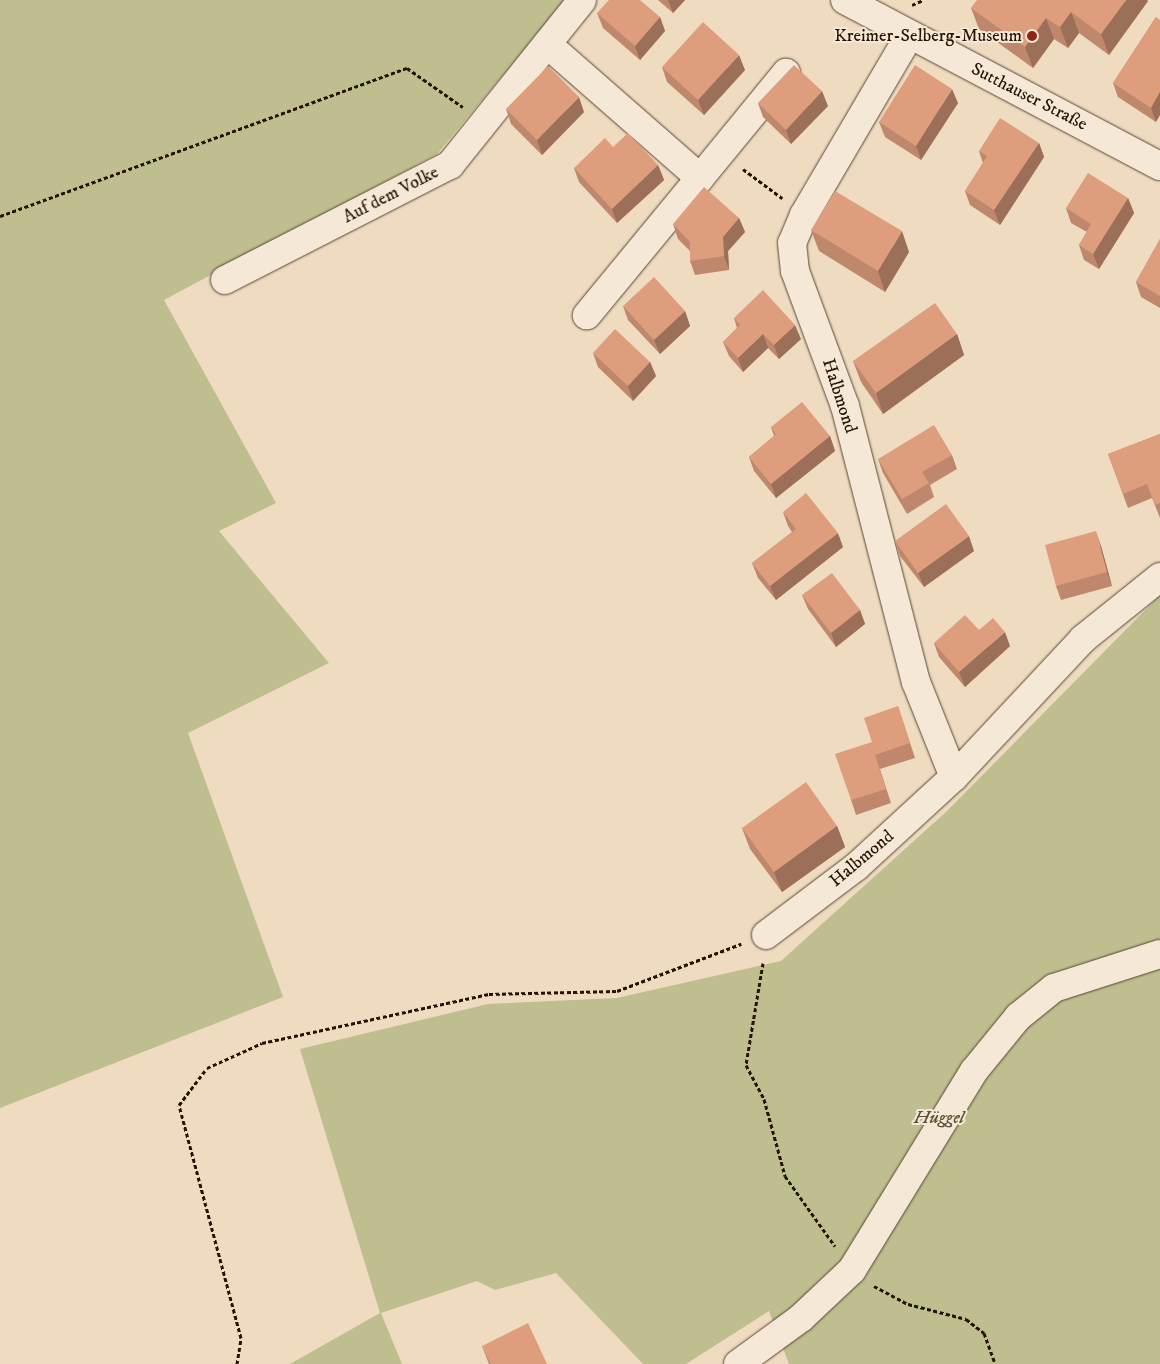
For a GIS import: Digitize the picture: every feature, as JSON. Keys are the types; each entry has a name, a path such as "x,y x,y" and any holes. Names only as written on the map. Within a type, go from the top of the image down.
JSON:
{"street":[{"name":"Auf dem Volke","path":"225,280 450,165 582,0"},
{"name":"Sutthauser Straße","path":"846,0 909,36 1160,166"},
{"name":"Halbmond","path":"909,36 804,215 792,243 795,271 845,406 916,682 954,777"},
{"path":"547,44 700,178"},
{"path":"587,315 786,73"},
{"name":"Halbmond","path":"766,935 856,867 954,777 1083,639 1160,577"},
{"path":"738,1364 801,1318 852,1270 974,1071 1018,1017 1054,988 1160,954"}],"path":[{"path":"0,216 407,68 484,121"},
{"path":"720,152 804,215"},
{"path":"237,1364 241,1338 179,1106 207,1068 262,1043 489,994 617,991 766,935 746,1065 764,1099 785,1176 852,1270 908,1304 966,1318 984,1334 995,1364"}],"green space":[{"path":"0,0 566,0 437,154 164,300 276,503 219,531 329,663 188,733 283,997 0,1108"},
{"name":"Hüggel","path":"1160,595 1160,1364 789,1364 769,1311 686,1364 643,1364 556,1273 495,1290 477,1281 381,1313 402,1364 290,1364 380,1313 300,1049 488,1004 617,998 781,961 947,811"}],"building":[{"path":"609,0 640,0 660,17 635,46 597,13"},
{"path":"977,0 1126,0 1101,34 1071,12 1060,27 1046,18 1025,47 971,8"},
{"path":"1156,17 1160,20 1160,91 1151,108 1113,83"},
{"path":"703,22 739,55 698,100 662,67"},
{"path":"794,65 822,91 786,130 758,103"},
{"path":"915,65 952,89 916,146 879,122"},
{"path":"548,66 579,97 537,140 506,109"},
{"path":"1000,118 1039,143 994,210 965,191 987,156 979,151"},
{"path":"628,133 658,165 612,209 574,168 605,138 613,147"},
{"path":"1088,173 1128,198 1093,254 1079,245 1091,224 1066,208"},
{"path":"704,187 739,218 723,237 724,256 690,261 690,242 673,224"},
{"path":"835,191 902,231 878,271 811,230"},
{"path":"1160,239 1160,296 1136,282"},
{"path":"654,277 685,311 654,340 623,306"},
{"path":"763,290 795,325 774,345 763,334 738,358 723,342 740,325 734,318"},
{"path":"935,303 957,334 876,393 853,361"},
{"path":"615,329 650,362 628,386 593,353"},
{"path":"802,402 830,436 771,484 749,457 776,434 771,427"},
{"path":"934,425 952,455 922,472 929,483 902,499 878,459"},
{"path":"1160,434 1160,503 1155,505 1147,484 1123,494 1108,454"},
{"path":"806,493 838,533 770,586 752,563 796,529 783,512"},
{"path":"946,504 969,536 918,573 895,541"},
{"path":"1096,531 1107,572 1056,586 1045,545"},
{"path":"832,573 860,610 831,633 802,595"},
{"path":"965,615 979,630 993,618 1005,632 959,672 934,643"},
{"path":"898,706 910,743 875,755 886,789 851,800 835,754 872,742 864,718"},
{"path":"806,782 837,826 774,872 742,828"},
{"path":"528,1323 547,1364 491,1364 482,1346"}],"place":[{"name":"Kreimer-Selberg-Museum","path":"1032,36"}]}
